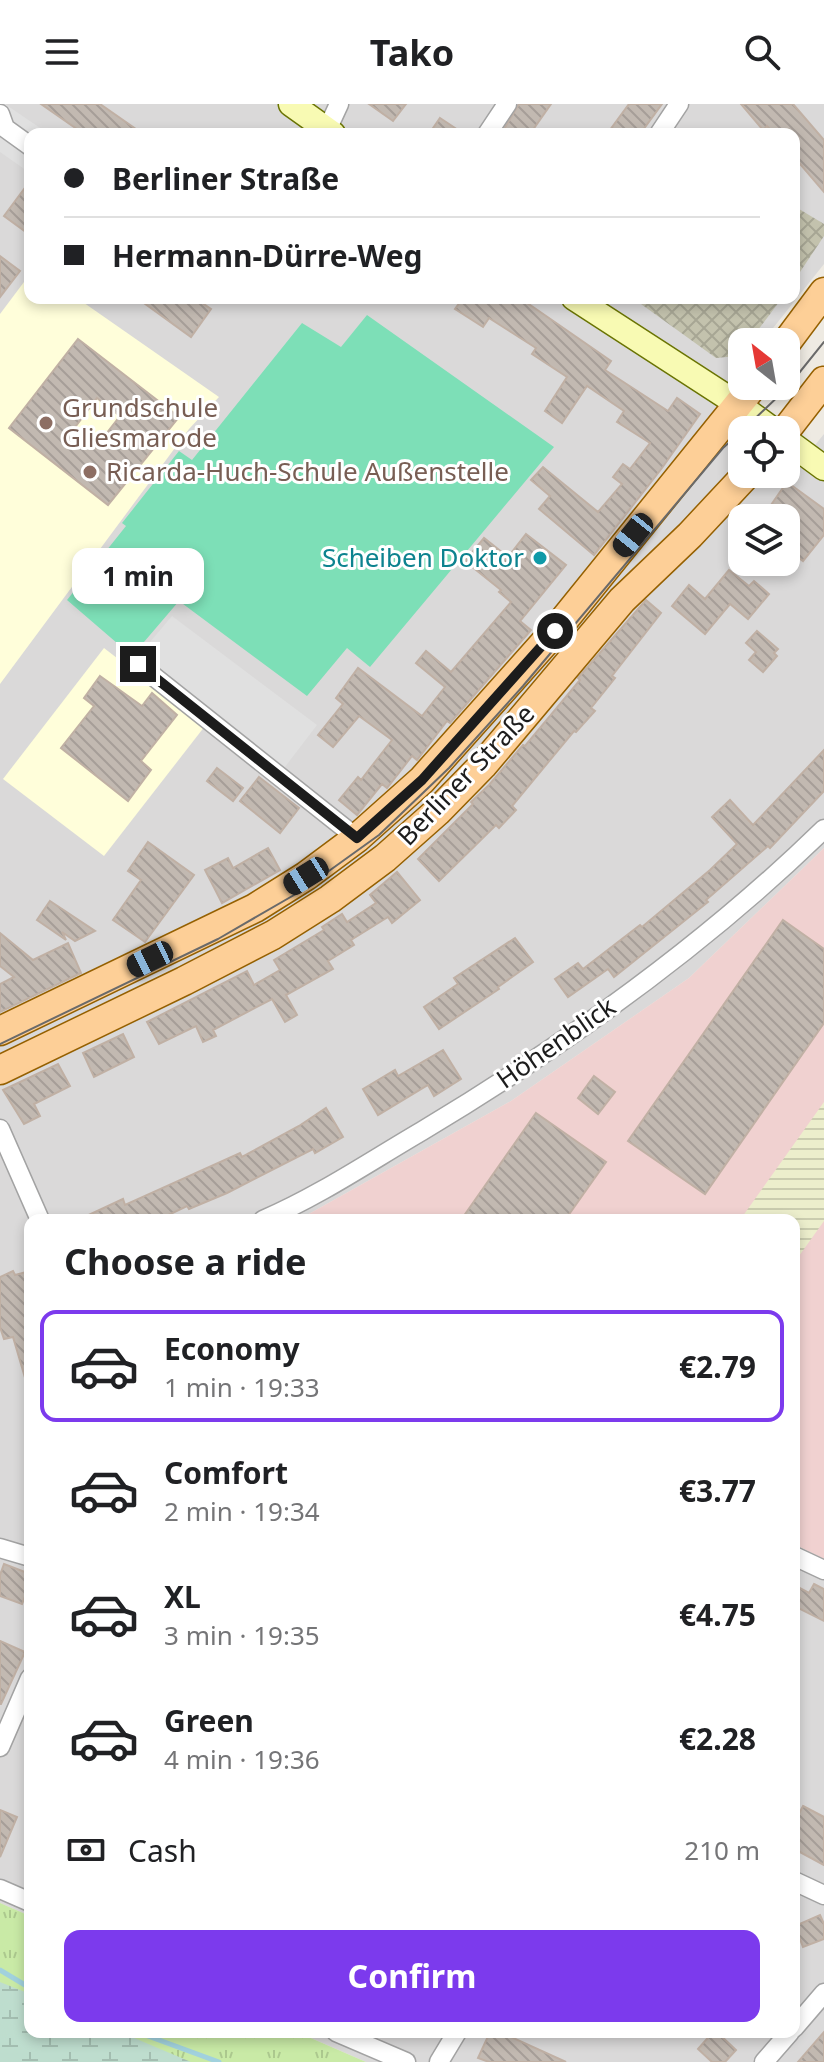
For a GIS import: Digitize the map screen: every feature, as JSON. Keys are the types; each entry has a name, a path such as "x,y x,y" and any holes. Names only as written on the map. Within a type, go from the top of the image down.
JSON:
{"main road":[{"path":"291,104 324,128"},
{"path":"797,328 824,292"},
{"path":"585,304 728,385"},
{"path":"797,416 824,381"},
{"name":"Berliner Straße","path":"0,1031 255,908 306,876 357,838 422,780 555,631 742,400"},
{"path":"750,400 762,416"},
{"path":"800,450 824,468"},
{"name":"Berliner Straße","path":"0,1070 273,935 330,899 385,858 483,765 622,600 734,488"}],"street":[{"path":"331,128 339,104"},
{"path":"491,128 507,104"},
{"path":"663,128 679,104"},
{"path":"0,114 5,128 24,142"},
{"path":"138,664 357,838"},
{"name":"Höhenblick","path":"277,1214 302,1203 506,1080 676,959 776,876 824,829"},
{"path":"0,1129 37,1214"},
{"path":"0,1548 24,1555"},
{"path":"800,1559 824,1570"},
{"path":"0,1747 24,1692"},
{"path":"800,1884 824,1895"},
{"path":"0,1889 24,1899"},
{"path":"800,2021 824,1993"},
{"path":"350,2038 406,2062"},
{"path":"439,2062 453,2038"},
{"path":"764,2062 785,2038"}],"shaded area":[{"path":"0,104 824,104 824,264 800,294 800,128 24,128 24,304 792,304 773,328 728,328 728,386 722,394 753,416 728,416 728,488 800,488 800,450 807,455 824,434 824,848 689,978 511,1101 309,1214 24,1214 24,1913 0,1903"},
{"path":"5,104 40,128 24,128 24,169 0,152 0,112"},
{"path":"800,210 824,224 824,236 800,272"},
{"path":"24,282 24,304 86,304 219,397 189,429 0,684 0,314"},
{"path":"641,304 778,304 760,328 728,328 728,357 716,358"},
{"path":"172,616 317,725 275,780 129,667"},
{"path":"104,648 205,726 104,856 3,779"},
{"path":"824,848 824,1559 800,1547 800,1214 309,1214 511,1101 689,978"},
{"path":"824,1102 824,1221 800,1255 800,1214 744,1214"},
{"path":"800,1547 824,1559 824,2062 366,2062 311,2038 800,2038"}],"green space":[{"path":"367,315 554,447 370,667 347,648 307,696 179,601 132,656 67,600 126,526 122,523 179,451 192,460 302,323 341,347"},
{"path":"0,1903 24,1913 24,2038 311,2038 366,2062 0,2062"},
{"path":"0,1982 24,1992 24,2038 134,2038 191,2062 0,2062"}],"building":[{"path":"41,104 100,104 134,128 75,128"},
{"path":"369,104 406,104 393,121"},
{"path":"519,104 551,104 534,128 505,128"},
{"path":"629,104 662,104 644,128 611,128"},
{"path":"741,104 793,104 824,140 824,192 800,164 800,128 761,128"},
{"path":"440,118 455,128 433,128"},
{"path":"24,189 24,231 4,216"},
{"path":"0,256 20,271 0,297"},
{"path":"145,304 204,304 211,309 191,337"},
{"path":"459,304 529,304 611,361 605,370 668,411 677,398 700,414 594,555 539,509 550,496 531,480 543,467 598,512 622,484 613,477 623,464 630,469 650,443 617,422 624,411 587,386 562,423 545,411 567,377 532,354 536,348 489,318 483,327 455,309"},
{"name":"Grundschule Gliesmarode","path":"78,339 179,417 108,505 9,428","holes":["97,398 120,416 95,448 73,430"]},
{"path":"783,488 795,488 824,509 824,535 803,561 800,559 800,504 772,504"},
{"path":"526,534 566,565 520,621 531,630 450,723 447,721 417,760 412,756 387,788 382,784 357,815 339,800 358,777 361,780 392,740 359,716 333,747 318,735 343,704 336,698 358,668 422,716 445,687 416,663 426,651 451,672 511,602 465,561 484,538 508,557"},
{"path":"728,571 728,576 736,576 749,586 754,581 769,594 748,619 730,604 705,634 672,606 689,585 705,599"},
{"path":"646,600 661,613 612,676 615,678 591,708 595,711 574,731 512,806 516,810 499,828 496,825 439,881 418,859 525,746 580,680 578,678"},
{"path":"757,631 778,649 774,653 777,656 763,672 749,660 756,652 746,643"},
{"path":"100,676 142,706 152,693 177,715 141,761 151,770 128,801 61,748 94,706 84,698"},
{"path":"824,750 824,791 770,848 768,846 706,900 708,902 614,977 608,969 568,997 555,979 578,963 583,969 640,925 642,927 737,844 712,817 730,800 753,825"},
{"path":"217,768 243,788 233,801 207,781"},
{"path":"259,777 299,808 280,833 240,801"},
{"path":"148,842 194,875 145,942 113,920 141,880 128,871"},
{"path":"268,848 280,870 222,903 205,870 228,858 233,868"},
{"path":"397,872 420,900 392,923 388,917 351,940 354,945 328,961 333,969 286,995 297,1015 285,1022 272,999 213,1030 216,1036 203,1042 196,1026 159,1044 147,1022 247,971 254,985 280,970 274,960 324,930 322,927 342,914 347,922 376,903 370,895"},
{"path":"50,901 95,931 75,941 62,932 66,940 37,920"},
{"path":"783,920 824,949 824,1023 705,1194 628,1141"},
{"path":"0,933 33,960 68,943 81,973 0,1012 0,984 14,977 0,966"},
{"path":"515,938 533,962 439,1029 424,1007 458,984 454,978"},
{"path":"123,1034 134,1057 94,1077 83,1053"},
{"path":"443,1050 461,1079 434,1096 428,1085 378,1115 363,1089 395,1070 398,1076"},
{"path":"58,1064 70,1086 34,1104 40,1116 24,1124 3,1090"},
{"path":"594,1076 615,1092 598,1114 578,1098"},
{"path":"326,1108 343,1137 315,1153 313,1149 189,1209 187,1206 170,1214 91,1214 123,1199 125,1205 240,1153 242,1157"},
{"path":"536,1113 606,1162 569,1214 465,1214"},
{"path":"13,1271 15,1275 24,1273 24,1374 13,1337 4,1339 0,1327 0,1277"},
{"path":"4,1564 24,1572 22,1604 0,1596 0,1575"},
{"path":"814,1584 824,1589 824,1621 800,1609 800,1588 809,1593"},
{"path":"0,1641 24,1654 0,1704"},
{"path":"803,1806 824,1817 824,1865 800,1852 800,1812"},
{"path":"0,1810 17,1817 0,1857"},
{"path":"820,1915 824,1924 824,1939 803,1947 800,1924"},
{"path":"824,2032 824,2062 798,2062"},
{"path":"487,2038 513,2038 566,2062 489,2062 478,2058"},
{"path":"708,2038 723,2038 736,2050 725,2062 712,2062 698,2049"}],"waterway":[{"path":"0,1970 24,1984"},
{"path":"153,2038 219,2062"}],"tram line":[{"path":"758,416 787,388 824,342"},
{"path":"0,1044 218,939 301,891 379,835 449,768 523,686 728,444"}],"place":[{"name":"Grundschule Gliesmarode","path":"46,423"},
{"name":"Ricarda-Huch-Schule Außenstelle","path":"90,472"},
{"name":"Scheiben Doktor","path":"540,558"}],"route":[{"path":"138,664 357,838 422,780 555,631"}]}
